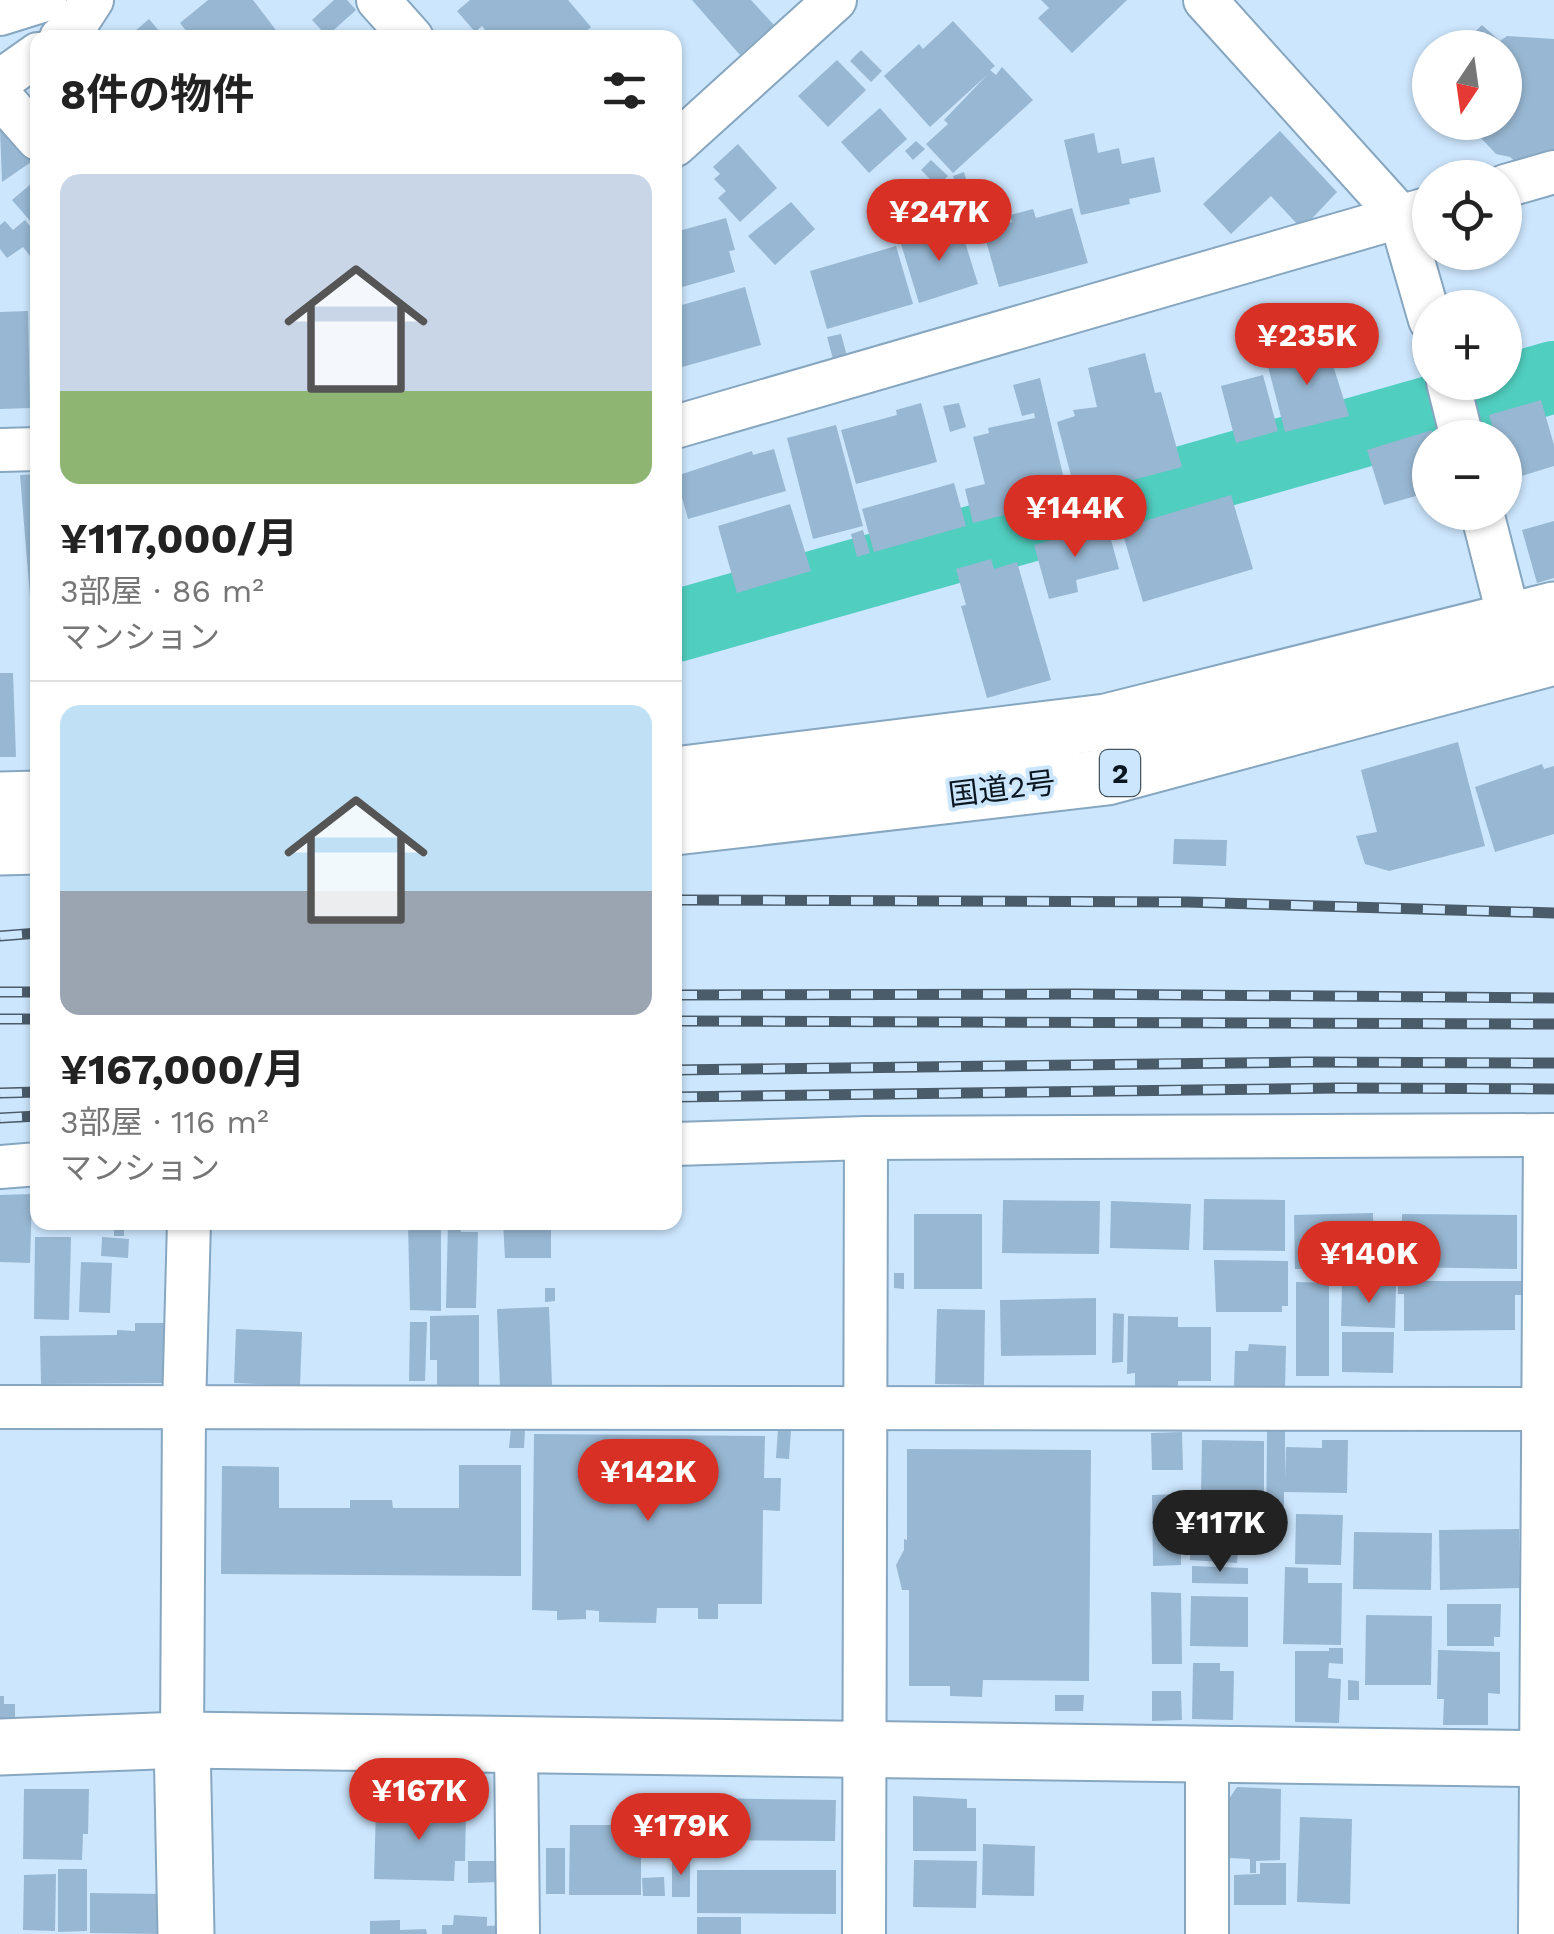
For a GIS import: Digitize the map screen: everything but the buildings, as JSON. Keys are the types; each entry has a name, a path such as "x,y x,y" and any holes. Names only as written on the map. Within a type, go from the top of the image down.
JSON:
{"main road":[{"name":"国道2号","path":"682,773 1106,722 1532,616"},
{"name":"国道2号","path":"682,825 1107,777 1554,656"},
{"path":"0,800 30,798"},
{"path":"0,848 30,846"},
{"path":"182,1740 186,1934"},
{"path":"0,1748 182,1740 1548,1759"}],"street":[{"path":"0,14 45,0"},
{"path":"71,30 92,0"},
{"path":"378,0 405,30"},
{"path":"1205,0 1412,209"},
{"path":"682,138 811,7"},
{"path":"0,80 30,59"},
{"path":"0,96 30,130"},
{"path":"1522,181 1554,172"},
{"path":"682,425 1412,213"},
{"path":"0,450 30,449"},
{"path":"1491,530 1532,616"},
{"path":"682,1144 866,1138 1549,1136 1548,1759 1540,1934"},
{"path":"864,1934 866,1138"},
{"path":"0,1167 30,1165"},
{"path":"182,1740 189,1230"},
{"path":"0,1407 1549,1409"},
{"path":"516,1744 518,1934"},
{"path":"1207,1755 1207,1934"}],"waterway":[{"path":"682,624 1554,377"}],"railway":[{"path":"682,900 1188,902 1554,913"},
{"path":"0,936 30,934"},
{"path":"0,992 30,992"},
{"path":"682,995 1554,998"},
{"path":"0,1019 30,1019"},
{"path":"682,1021 1554,1024"},
{"path":"682,1070 1554,1063"},
{"path":"682,1097 1554,1089"},
{"path":"0,1093 30,1092"},
{"path":"0,1118 30,1116"}]}
